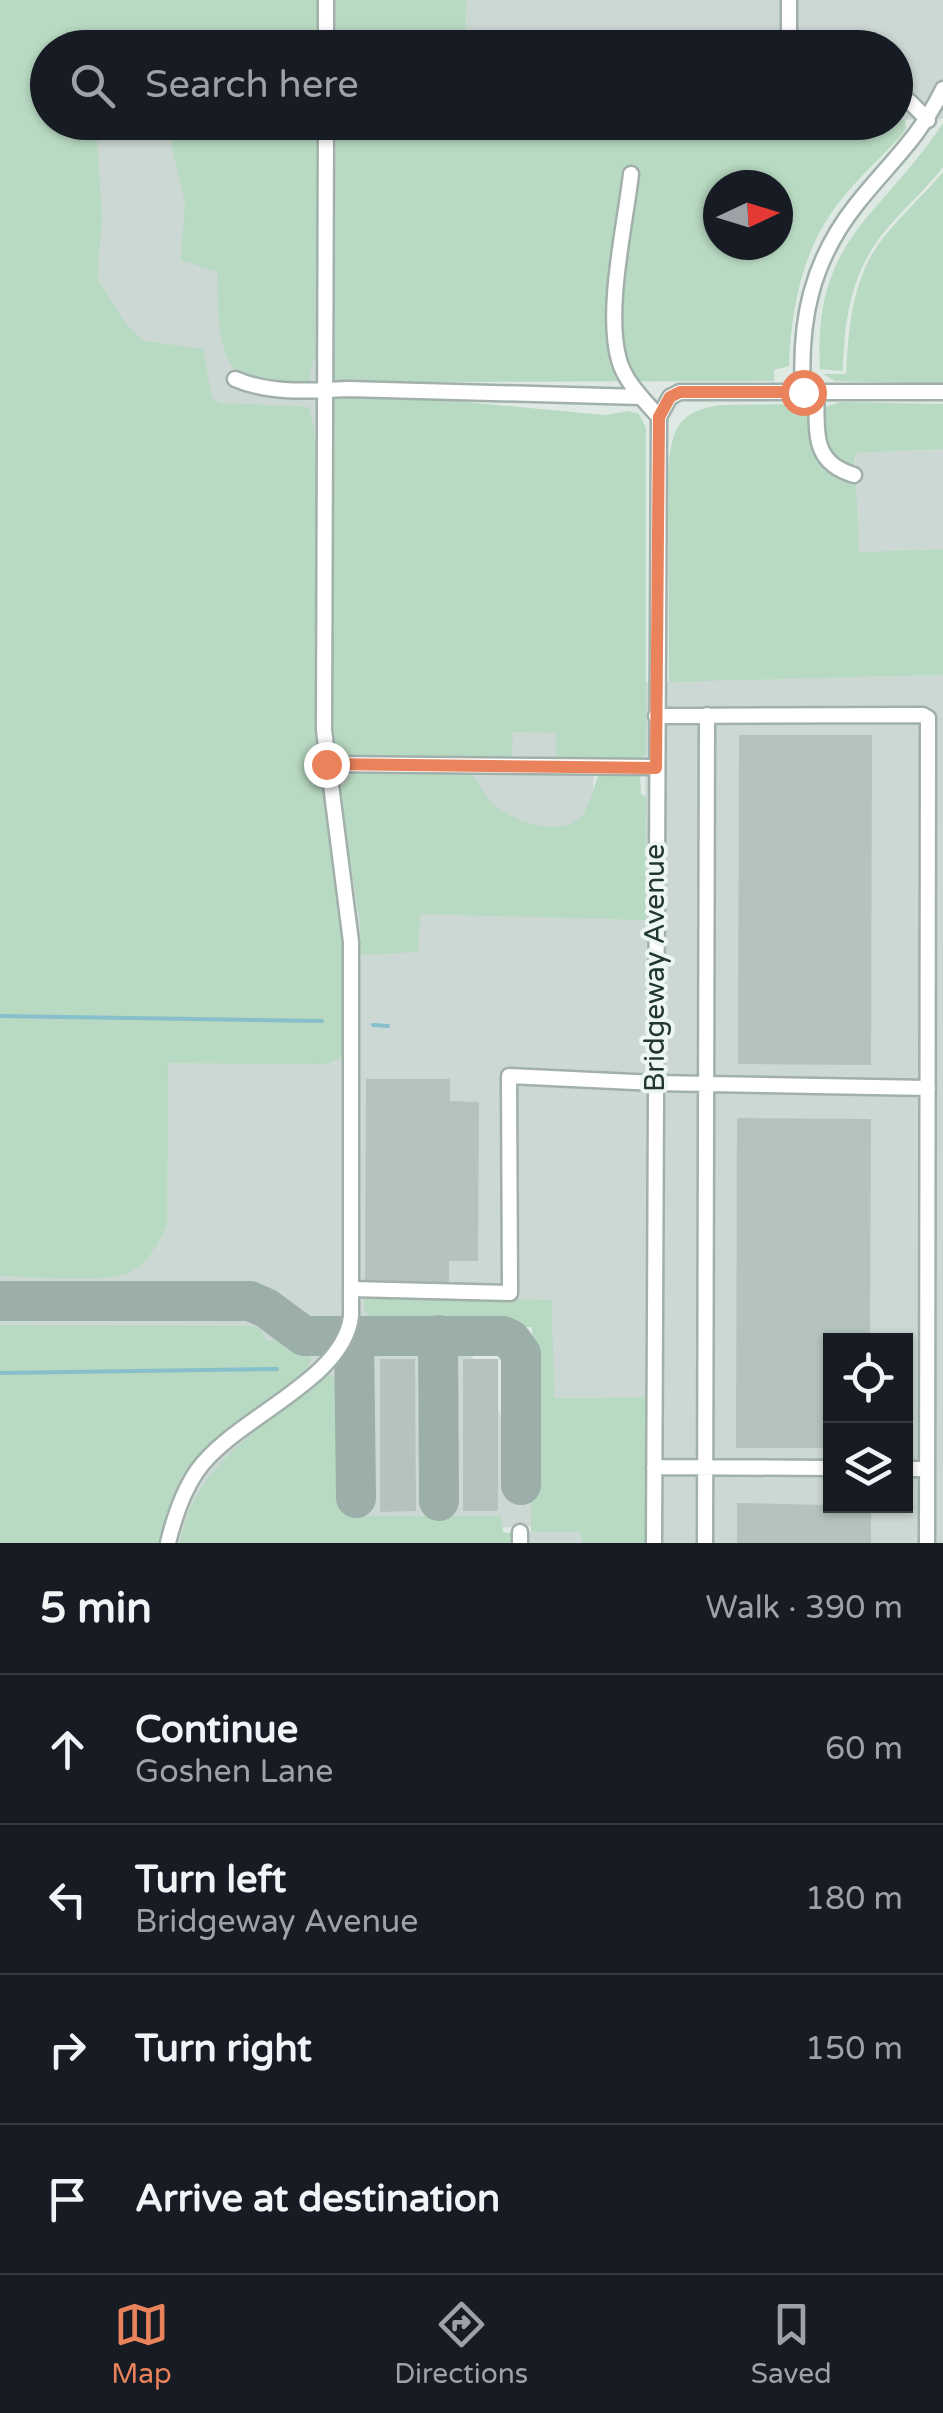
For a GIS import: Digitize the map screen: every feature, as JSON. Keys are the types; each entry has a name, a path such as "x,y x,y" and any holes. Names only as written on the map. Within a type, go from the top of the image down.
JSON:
{"street":[{"path":"326,0 326,30"},
{"path":"789,30 790,0"},
{"path":"913,138 928,120 943,89"},
{"path":"913,105 928,120"},
{"path":"168,1543 175,1516 198,1470 236,1432 326,1365 349,1334 351,942 326,764 326,140"},
{"path":"854,475 834,469 822,456 800,346 811,293 827,246 911,140"},
{"path":"631,174 614,324 618,360 659,417"},
{"path":"234,380 254,388 641,397"},
{"name":"Bridgeway Avenue","path":"654,1543 659,417 670,397 692,391 810,392"},
{"path":"810,392 943,392"},
{"path":"656,716 924,714 928,718 927,1543"},
{"path":"705,1543 707,716"},
{"path":"326,764 656,768"},
{"path":"351,1289 510,1293 508,1076 655,1084 928,1088"},
{"path":"654,1467 823,1468"},
{"path":"913,1469 927,1469"}],"shaded area":[{"path":"0,0 376,0 376,30 30,30 30,140 376,140 374,722 598,717 590,834 645,920 646,682 943,675 943,1543 646,1543 645,1397 553,1398 552,1301 444,1299 555,1525 194,1543 0,1543"},
{"path":"466,0 943,0 943,119 913,120 913,30 465,30"},
{"path":"943,449 943,549 859,552 855,453"},
{"path":"582,1531 582,1543 511,1543 511,1533"}],"green space":[{"path":"0,0 320,0 320,30 30,30 30,140 97,140 102,218 97,278 127,326 145,341 203,349 212,398 220,403 309,407 318,452 316,730 343,928 344,1050 341,1057 327,1064 168,1063 167,1224 147,1259 128,1273 102,1278 0,1276"},
{"path":"336,0 466,0 465,30 336,30"},
{"path":"943,123 943,167 877,241 859,275 848,312 843,371 820,369 827,288 839,258 855,232"},
{"path":"170,140 320,140 319,347 310,385 261,385 241,375 231,364 221,335 217,272 181,260 185,203"},
{"path":"336,140 897,140 844,196 815,242 796,302 789,366 774,370 774,381 423,382 423,398 605,415 629,411 639,414 646,428 646,756 630,762 557,761 556,733 513,732 512,761 346,756 334,744"},
{"path":"943,172 943,384 835,381 823,374 846,374 851,320 859,285 873,252"},
{"path":"841,402 943,404 943,449 855,453 855,467 844,465 831,454 825,427 825,407"},
{"path":"793,404 808,411 813,444 856,478 859,552 943,549 943,675 669,682 668,474 674,435 694,412 722,405"},
{"path":"364,769 466,771 498,808 523,821 551,827 564,826 584,813 598,776 611,770 640,773 641,794 646,797 646,920 420,914 418,952 361,955 360,922 340,794 349,778"},
{"path":"364,1297 552,1300 554,1398 646,1397 646,1543 582,1543 581,1532 531,1532 532,1327 379,1327 367,1315"},
{"path":"0,1325 253,1326 260,1329 267,1341 299,1343 311,1359 306,1371 235,1424 195,1463 168,1512 160,1543 0,1543"},
{"path":"330,1375 343,1380 348,1390 349,1516 501,1516 503,1532 511,1533 511,1543 180,1543 195,1500 220,1465 268,1420"}],"building":[{"path":"739,735 872,735 871,1065 738,1064"},
{"path":"366,1079 450,1079 450,1101 479,1102 478,1261 449,1261 449,1284 365,1283"},
{"path":"737,1118 871,1119 870,1333 823,1333 823,1448 736,1448"},
{"path":"380,1359 415,1359 416,1511 380,1512"},
{"path":"463,1359 498,1359 498,1511 463,1511"},
{"path":"737,1503 823,1505 823,1513 871,1513 871,1543 737,1543"}],"waterway":[{"path":"0,1016 322,1021"},
{"path":"373,1025 388,1026"},
{"path":"0,1373 277,1369"}],"taxiway":[{"path":"0,1301 250,1301 304,1336 503,1336 521,1354 521,1485"},
{"path":"354,1335 356,1498"},
{"path":"438,1335 439,1501"}],"route":[{"path":"326,764 656,768 659,417 670,397 680,392 803,392"}]}
